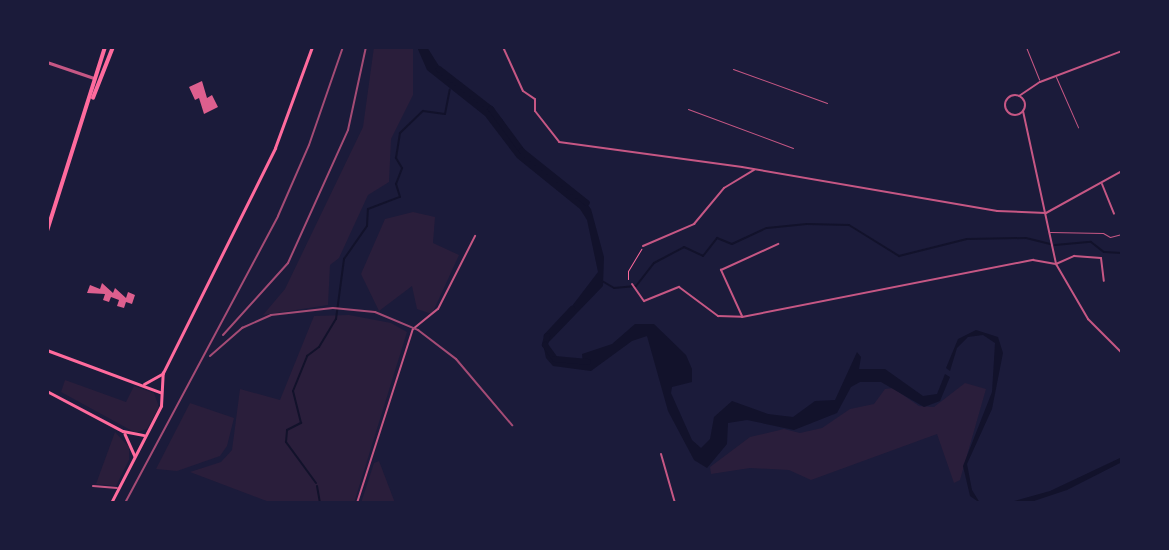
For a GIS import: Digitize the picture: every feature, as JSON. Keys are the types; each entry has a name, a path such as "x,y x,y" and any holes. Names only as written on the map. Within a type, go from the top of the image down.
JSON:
{"main road":[{"path":"91,99 105,47"},
{"path":"111,503 161,406 163,373 275,148 312,47"},
{"path":"47,231 91,99 112,48"},
{"path":"47,350 160,392"},
{"path":"144,384 163,373"},
{"path":"47,391 123,431 137,436 147,434"},
{"path":"123,431 135,457"}],"street":[{"path":"503,47 523,91 535,99 535,111 559,142 755,169 997,211 1046,213 1122,171"},
{"path":"1023,111 1013,116 1004,106 1008,97 1018,96 1040,82 1122,51"},
{"path":"47,62 95,78"},
{"path":"1018,96 1025,103 1023,111 1056,264 1088,319 1122,353"},
{"path":"643,246 694,224 724,188 755,169"},
{"path":"1101,183 1114,214"},
{"path":"358,503 413,329 438,309 475,236"},
{"path":"742,317 721,270 778,244"},
{"path":"632,284 644,301 679,286 718,316 742,317 1025,261 1056,264 1074,256 1101,258 1104,281"},
{"path":"661,454 675,503"},
{"path":"93,486 119,488"}],"lane":[{"path":"1026,47 1040,82"},
{"path":"733,69 827,103"},
{"path":"1056,77 1078,127"},
{"path":"688,109 793,148"},
{"path":"1050,232 1103,233 1110,237 1122,234"}],"path":[{"path":"632,284 628,271 643,246"}],"shaded area":[{"path":"374,47 413,47 413,95 391,139 389,182 368,195 339,258 330,265 328,305 263,315 285,289 363,127"},
{"path":"417,47 427,47 444,74 502,119 525,157 581,196 591,209 604,257 603,286 547,344 553,361 583,364 582,354 612,344 635,324 654,324 686,355 692,369 692,382 672,387 671,393 692,440 701,448 710,439 714,417 732,401 768,414 793,417 815,401 835,400 857,352 861,357 859,369 885,369 923,396 937,394 945,374 950,377 940,401 924,407 881,382 860,382 851,387 837,413 794,430 747,420 728,423 727,444 707,468 694,460 668,411 647,336 632,341 591,371 553,366 546,358 543,344 598,272 587,220 580,209 517,158 485,116 427,70"},
{"path":"413,212 435,217 433,243 459,255 432,314 417,309 412,286 379,311 361,274 385,219"},
{"path":"349,315 391,323 407,332 354,503 272,503 190,472 221,462 232,450 240,389 280,400 314,316"},
{"path":"976,330 998,337 1003,353 992,409 967,464 972,490 980,503 970,496 963,466 992,392 995,343 983,335 968,337 957,348 950,371 946,368 958,339"},
{"path":"65,380 126,402 134,386 154,393 159,407 147,429 136,433 61,392"},
{"path":"965,383 986,389 960,480 954,483 937,434 811,480 789,470 750,468 711,474 710,467 750,437 784,429 800,433 822,428 850,409 874,404 885,389 893,388 919,406 934,407"},
{"path":"190,403 234,418 227,446 220,456 177,471 156,469"},
{"path":"115,432 129,447 129,460 116,486 96,484"},
{"path":"1122,457 1122,462 1067,490 1028,503 1007,503 1050,491"},
{"path":"379,461 395,503 361,503 374,463"}],"building":[{"path":"202,81 207,98 212,95 218,107 204,114 199,98 195,100 189,87"},
{"path":"102,283 113,293 115,288 126,298 128,292 135,295 132,304 126,302 124,308 117,306 119,300 111,297 109,302 103,300 105,294 87,293 90,285 100,289"}],"waterway":[{"path":"439,69 491,109 522,151 587,203"},
{"path":"316,483 286,442 287,430 301,423 293,391 307,356 319,347 336,319 344,259 367,226 368,209 400,197 396,184 402,168 396,158 400,133 423,111 445,114 450,89"},
{"path":"602,281 614,288 636,286 654,263 684,247 703,256 717,238 732,244 767,228 807,224 849,225 899,256 967,239 1026,238 1050,244"},
{"path":"1055,245 1091,242 1104,252 1122,253"},
{"path":"572,309 547,336 545,345 555,359 588,362"},
{"path":"317,486 320,503"}],"railway":[{"path":"125,503 278,216 309,145 343,47"},
{"path":"223,335 288,263 348,130 366,47"},
{"path":"210,356 242,328 271,315 333,308 375,312 418,330 456,359 512,425"}]}
